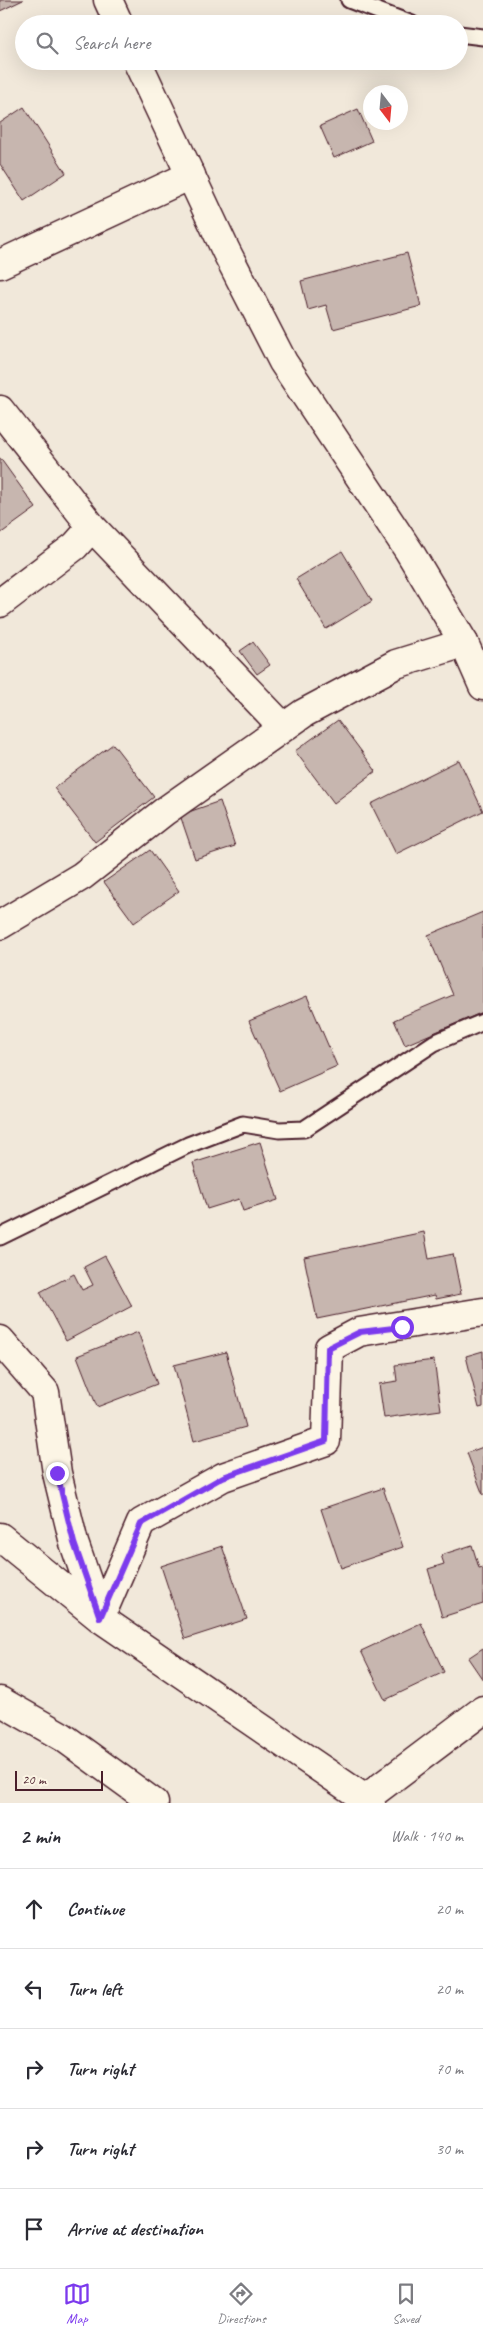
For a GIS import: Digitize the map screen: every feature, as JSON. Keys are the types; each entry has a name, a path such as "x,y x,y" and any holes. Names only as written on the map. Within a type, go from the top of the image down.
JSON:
{"street":[{"path":"108,0 115,15"},
{"path":"141,70 226,251 283,362 410,551 464,642 483,686"},
{"path":"0,264 191,176"},
{"path":"0,410 92,527 283,727"},
{"path":"0,603 75,546 92,527"},
{"path":"0,924 82,876 165,811 304,713 396,664 464,642"},
{"path":"100,1618 141,1524 223,1477 326,1441 328,1348 360,1332 402,1327 483,1312"},
{"path":"0,1340 45,1392 57,1473 72,1535 100,1618"},
{"path":"0,1537 100,1618 368,1801 483,1710"},
{"path":"0,1701 63,1737 154,1803"}],"lane":[{"path":"349,0 388,15"},
{"path":"468,35 483,37"},
{"path":"0,1237 188,1145 243,1124 279,1130 304,1128 434,1043 483,1022"}],"building":[{"path":"0,0 23,0 0,11"},
{"path":"24,107 66,173 24,201 0,164 0,123"},
{"path":"358,109 363,120 363,130 367,130 372,141 334,158 320,126"},
{"path":"407,253 421,306 333,329 326,305 308,310 301,281"},
{"path":"0,458 36,508 0,534"},
{"path":"342,551 372,601 326,629 296,579"},
{"path":"253,642 270,665 257,674 240,651"},
{"path":"338,720 376,771 334,803 295,751"},
{"path":"113,744 154,797 95,842 54,788"},
{"path":"459,760 483,811 396,854 371,804"},
{"path":"220,801 235,846 195,859 180,815"},
{"path":"150,850 179,891 134,923 104,882"},
{"path":"483,912 483,1012 405,1045 394,1020 453,995 428,935"},
{"path":"307,996 337,1066 280,1091 249,1021"},
{"path":"260,1142 278,1200 243,1211 239,1199 207,1209 193,1163"},
{"path":"424,1232 429,1259 453,1254 461,1294 436,1299 435,1295 317,1319 304,1257"},
{"path":"105,1256 132,1306 66,1341 40,1292 74,1274 82,1290 93,1285 84,1267"},
{"path":"138,1332 157,1384 97,1407 77,1356"},
{"path":"483,1351 483,1407 479,1408 466,1356"},
{"path":"226,1352 246,1427 194,1441 174,1365"},
{"path":"434,1360 441,1410 384,1418 379,1384 397,1381 395,1365"},
{"path":"483,1447 483,1495 467,1453"},
{"path":"383,1488 403,1547 341,1568 321,1509"},
{"path":"472,1545 479,1568 483,1567 483,1604 442,1617 428,1569 444,1564 441,1555"},
{"path":"222,1546 247,1619 185,1639 161,1566"},
{"path":"421,1623 444,1672 385,1700 361,1651"},
{"path":"483,1648 483,1680 468,1658"}],"route":[{"path":"57,1473 74,1543 100,1618 141,1524 223,1477 326,1441 328,1348 360,1332 402,1327"}]}
